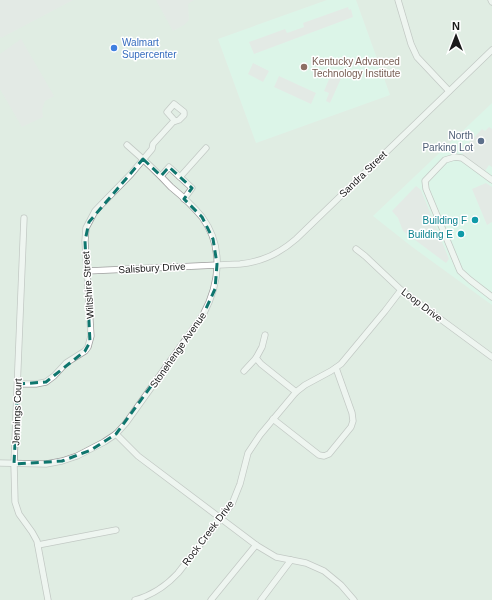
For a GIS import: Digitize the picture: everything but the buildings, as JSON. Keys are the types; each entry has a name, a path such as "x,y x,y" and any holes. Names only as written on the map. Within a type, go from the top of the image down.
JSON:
{"street":[{"path":"398,0 411,44 417,57 449,91"},
{"name":"Sandra Street","path":"217,264 240,264 257,261 270,257 283,249 324,212 492,50"},
{"name":"Wiltshire Street","path":"18,384 36,384 46,382 66,363 81,355 88,347 91,336 85,241 89,222 100,206 143,160 152,149 153,144 175,121"},
{"name":"Stonehenge Avenue","path":"0,463 46,464 62,461 91,450 116,434 136,411 203,315 210,302 214,289 217,264 215,245 208,228 198,212 127,145"},
{"path":"180,177 206,148"},
{"path":"492,180 462,158 455,157 445,160 425,181 426,189 460,271 492,297"},
{"path":"161,176 169,167 192,188 184,199"},
{"name":"Jennings Court","path":"24,218 14,496 16,508 32,532 38,545 48,600"},
{"name":"Loop Drive","path":"356,249 401,290 492,357"},
{"name":"Salisbury Drive","path":"87,271 217,264"},
{"name":"Rock Creek Drive","path":"135,600 154,593 170,582 178,573 221,519 236,495 248,453 254,442 296,392 336,368 345,359 401,290"},
{"path":"244,371 256,358 262,347 265,335"},
{"path":"256,358 261,364 296,392"},
{"path":"273,419 319,454 324,456 329,454 351,428 353,420 352,413 336,368"},
{"path":"116,434 133,453 256,544 274,556 310,565 326,573 341,585 354,600"},
{"path":"38,545 116,530"},
{"path":"212,600 256,544"},
{"path":"261,600 291,560"}],"highlighted area":[{"path":"143,159 161,176 169,167 192,188 184,199 202,217 213,239 217,264 215,289 203,315 116,434 91,450 62,461 14,464 18,384 46,382 85,351 90,342 85,241 89,222"}],"shaded area":[{"path":"0,0 73,0 1,38"},
{"path":"156,0 194,0 188,4 189,20 184,25 173,31"},
{"name":"Kentucky Advanced Technology Institute","path":"327,0 356,0 390,95 256,143 218,39"},
{"path":"348,7 349,10 351,9 353,17 254,54 249,42 285,29 287,33 304,27 303,23"},
{"path":"21,39 54,96 45,101 42,109 43,117 22,127 0,89 0,54"},
{"path":"253,63 269,71 263,82 248,74"},
{"path":"333,70 343,74 330,103 326,101 329,93 324,91"},
{"path":"279,76 316,93 311,104 274,87"},
{"path":"492,103 492,305 411,246 373,216"},
{"name":"North Parking Lot","path":"489,127 492,129 492,167 489,165 485,171 462,155 463,153 461,151 482,129 485,131"},
{"path":"486,183 492,187 492,222 487,225 472,189"},
{"path":"416,186 421,190 449,259 446,263 403,231 398,218 392,211"}],"place":[{"name":"Walmart Supercenter","path":"114,48"},
{"name":"Kentucky Advanced Technology Institute","path":"304,67"},
{"name":"North Parking Lot","path":"481,141"},
{"name":"Building F","path":"475,220"},
{"name":"Building E","path":"461,234"}]}
